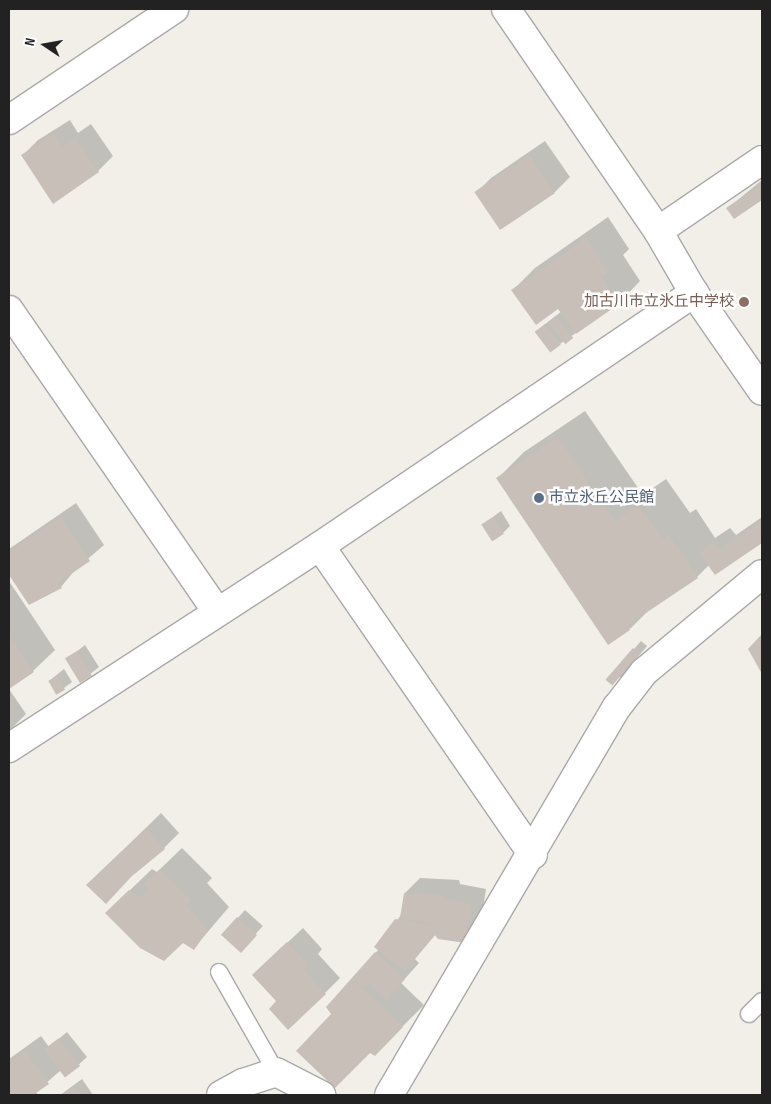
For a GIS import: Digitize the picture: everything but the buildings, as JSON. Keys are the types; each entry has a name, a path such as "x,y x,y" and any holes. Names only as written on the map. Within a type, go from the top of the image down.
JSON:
{"street":[{"path":"9,120 174,9"},
{"path":"506,9 658,231 694,293 762,391"},
{"path":"658,231 762,160"},
{"path":"9,748 320,546 694,293"},
{"path":"9,310 217,612"},
{"path":"320,546 532,855"},
{"path":"389,1095 532,855 617,707 644,672 762,574"},
{"path":"221,1095 243,1084 276,1072 320,1095"}],"lane":[{"path":"219,972 276,1072"},
{"path":"749,1014 762,1001"}],"place":[{"name":"加古川市立氷丘中学校","path":"744,302"},
{"name":"市立氷丘公民館","path":"539,498"}]}
